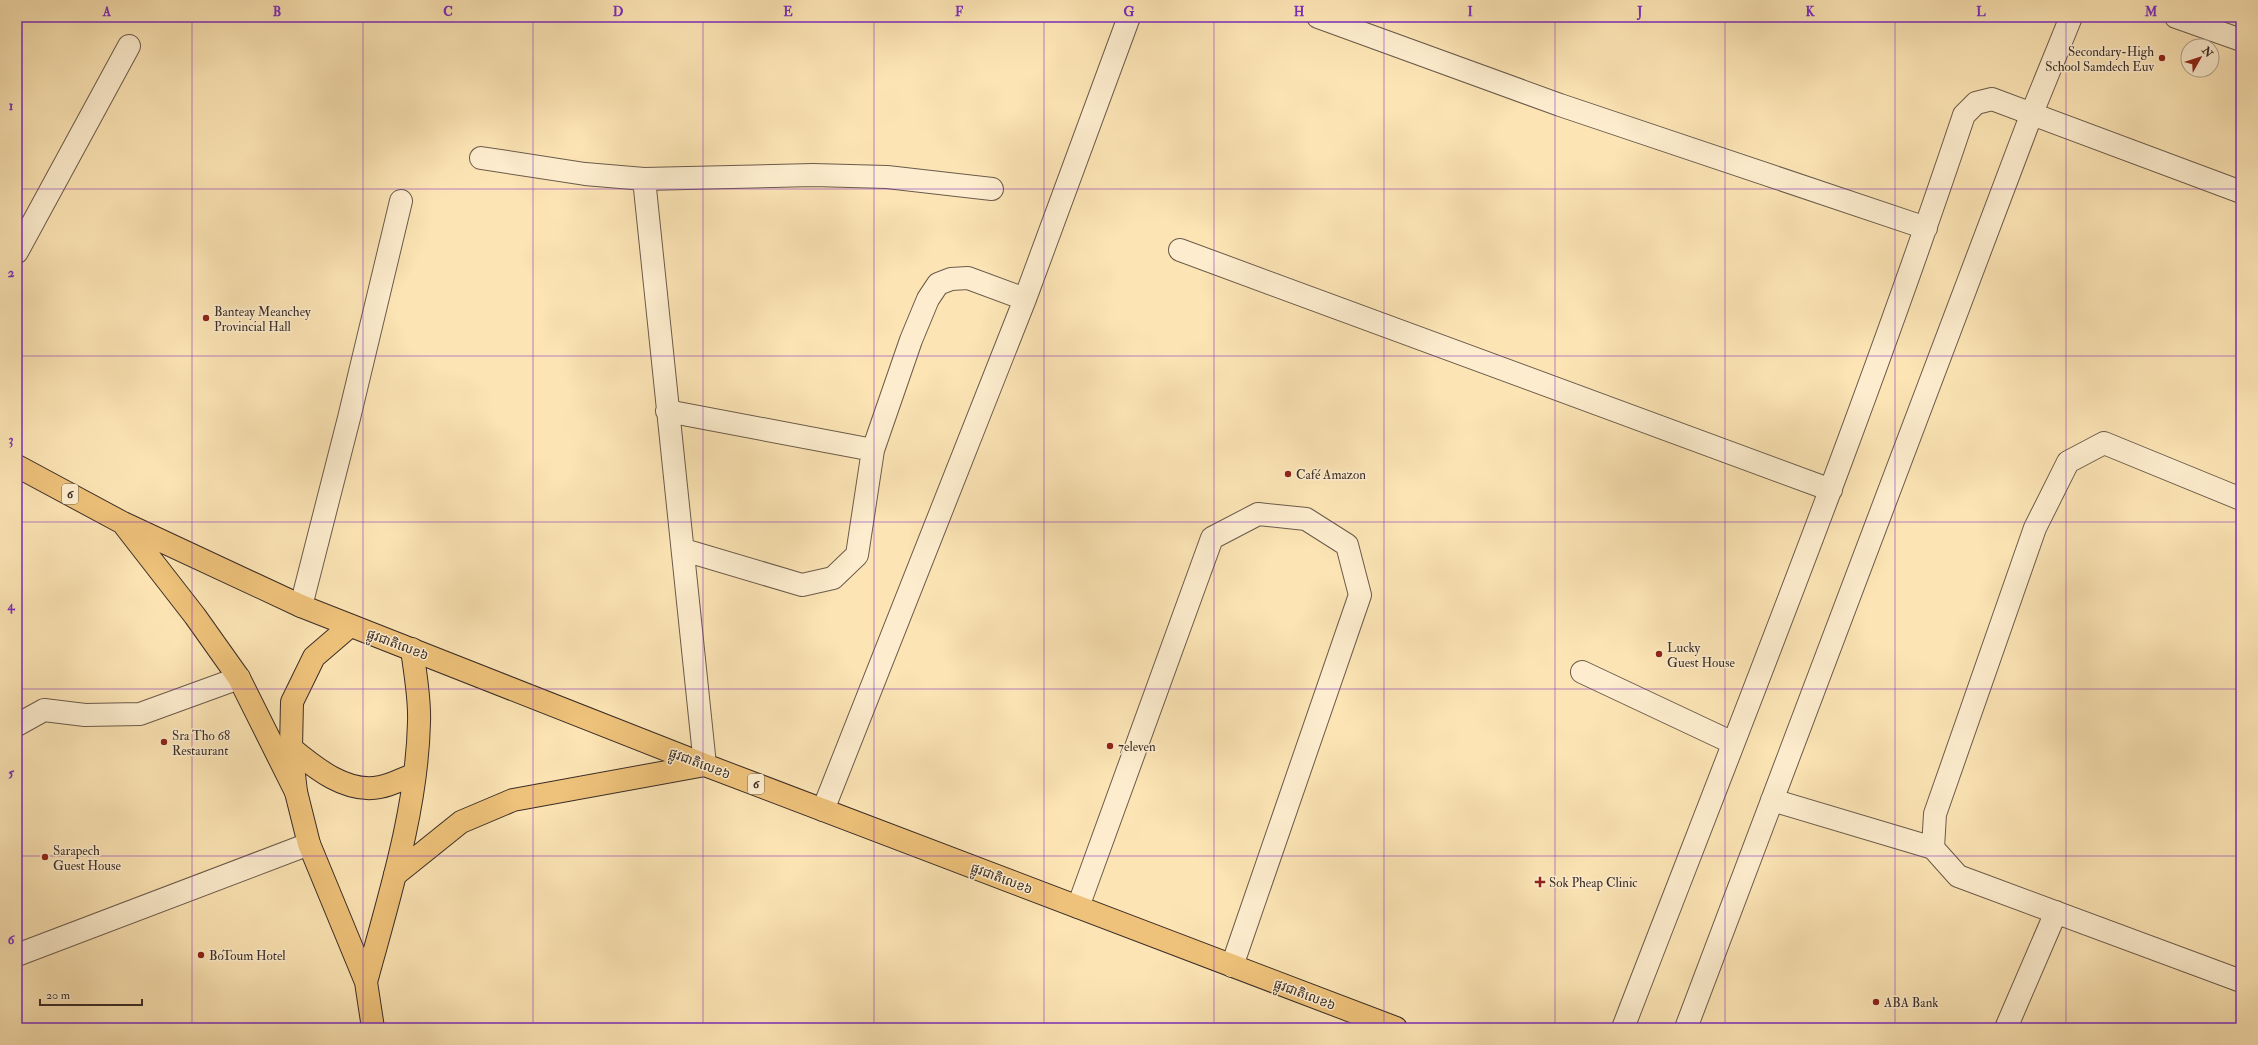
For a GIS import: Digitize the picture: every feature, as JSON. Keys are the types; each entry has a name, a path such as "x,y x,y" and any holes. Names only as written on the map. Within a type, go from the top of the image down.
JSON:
{"main road":[{"name":"ផ្លូវជាតិលេខ៦","path":"17,466 123,523 301,606 705,765 1389,1027"},
{"path":"123,523 195,616 239,678 296,792"},
{"path":"350,626 314,657 292,702 292,748 296,792 309,844 366,982 373,1028"},
{"path":"366,982 395,875 415,774 419,721 412,649"},
{"path":"292,748 317,770 356,787 380,788 415,774"},
{"path":"395,875 461,822 513,800 705,765"}],"street":[{"path":"823,810 1025,299 1129,17"},
{"path":"1318,17 1560,105 1926,228"},
{"path":"1686,1028 2032,113 2071,17"},
{"path":"2176,17 2241,40"},
{"path":"17,252 129,46"},
{"path":"1623,1028 1831,490 1926,228 1964,115 1976,104 1992,99 2241,192"},
{"path":"482,158 585,174 644,179 813,175 887,177 992,189"},
{"path":"644,179 667,411 684,550 705,765"},
{"path":"301,606 349,418 401,201"},
{"path":"1180,250 1831,490"},
{"path":"684,550 802,585 833,578 857,555 874,450 911,340 928,299 938,284 951,279 968,278 1025,299"},
{"path":"667,411 874,450"},
{"path":"1933,848 1934,814 2035,528 2068,462 2104,443 2241,499"},
{"path":"1078,907 1212,538 1258,514 1306,519 1347,545 1360,595 1232,966"},
{"path":"1582,672 1733,743"},
{"path":"17,725 44,710 85,715 140,714 239,678"},
{"path":"1772,800 1933,848 1958,876 2241,981"},
{"path":"17,954 309,844"},
{"path":"2006,1028 2056,912"}],"place":[{"name":"Secondary-High School Samdech Euv","path":"2162,58"},
{"name":"Banteay Meanchey Provincial Hall","path":"206,318"},
{"name":"Café Amazon","path":"1288,474"},
{"name":"Lucky Guest House","path":"1659,654"},
{"name":"Sra Tho 68 Restaurant","path":"164,742"},
{"name":"7eleven","path":"1110,746"},
{"name":"Sarapech Guest House","path":"45,857"},
{"name":"Sok Pheap Clinic","path":"1540,882"},
{"name":"BoToum Hotel","path":"201,955"},
{"name":"ABA Bank","path":"1876,1002"}]}
